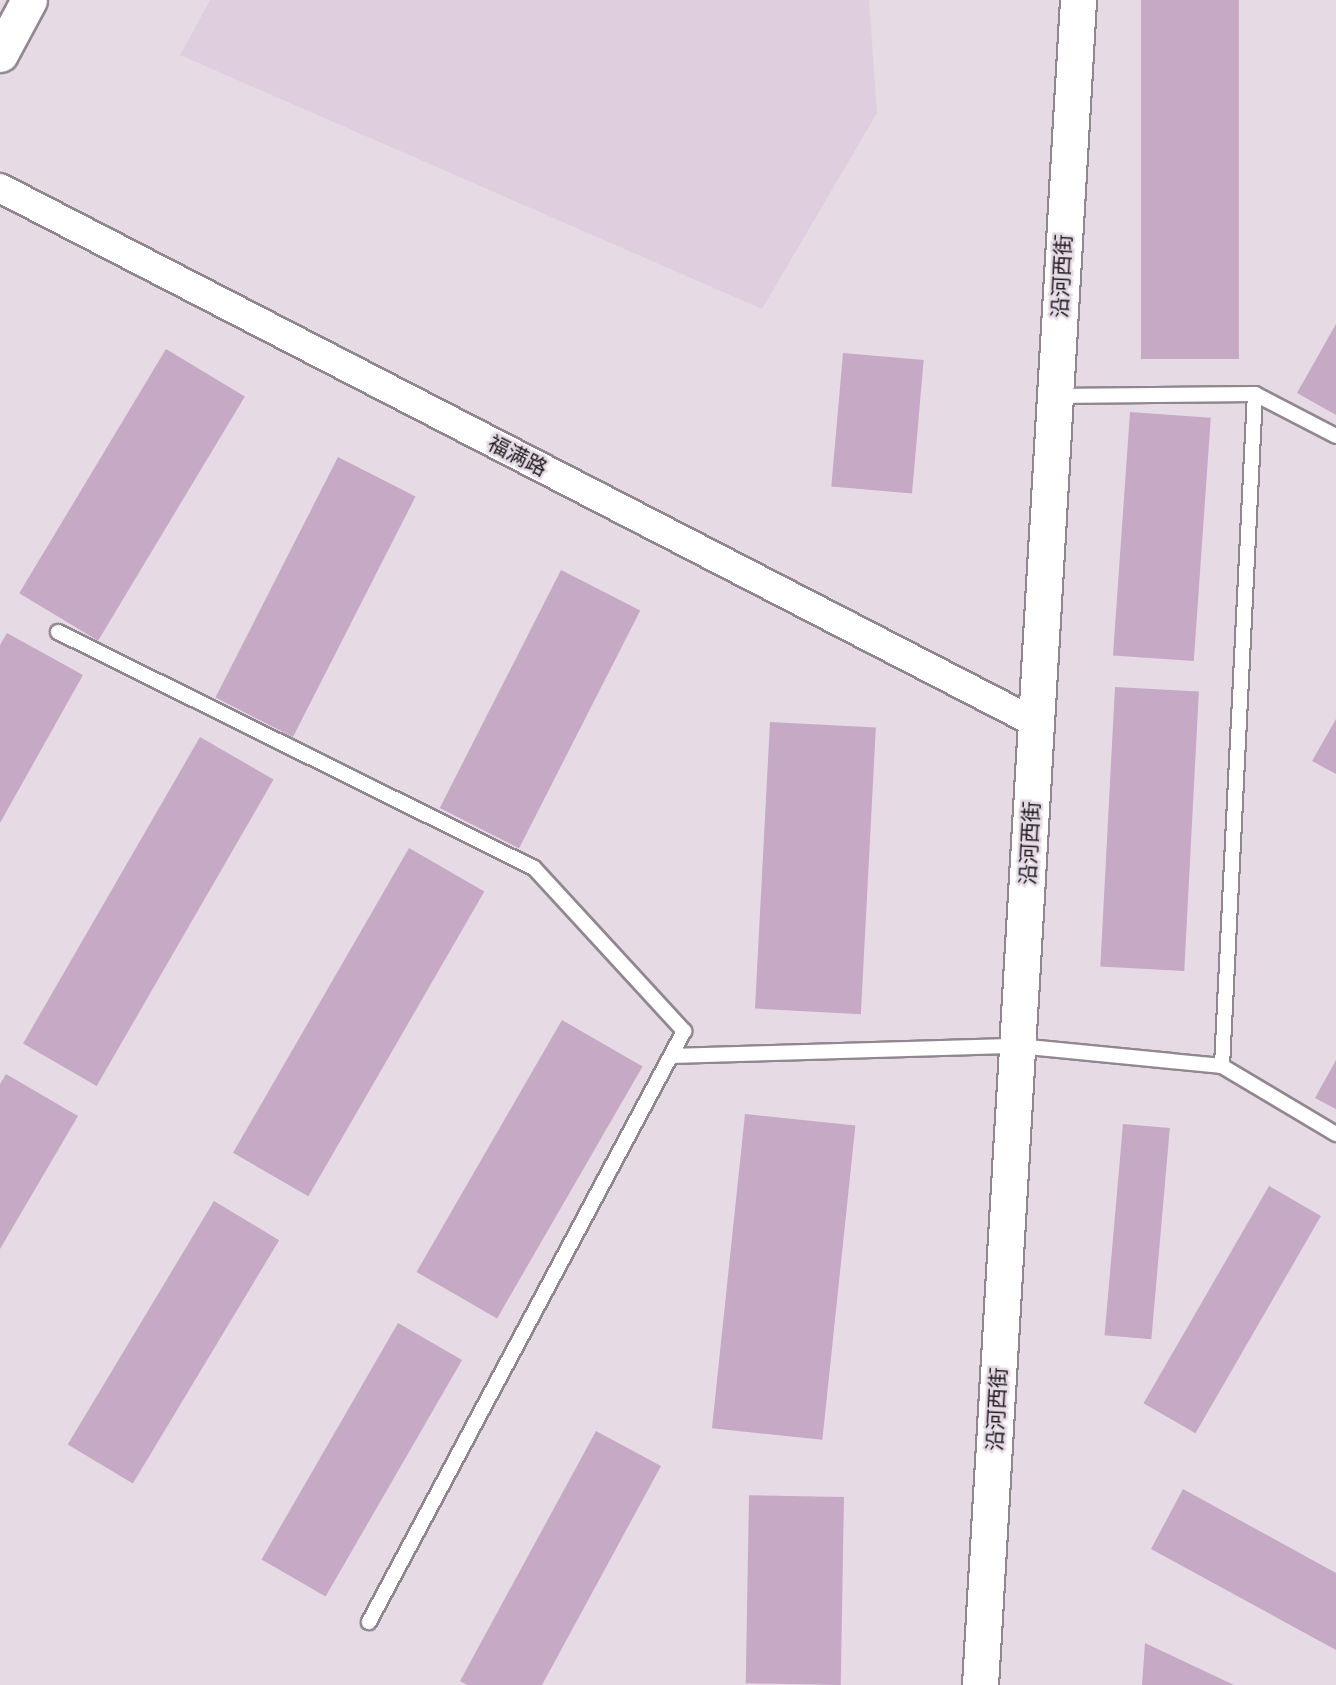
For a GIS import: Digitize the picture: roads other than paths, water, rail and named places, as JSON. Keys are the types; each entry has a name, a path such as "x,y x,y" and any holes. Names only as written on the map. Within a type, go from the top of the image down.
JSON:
{"street":[{"path":"0,54 29,0"},
{"name":"沿河西街","path":"980,1685 1078,0"},
{"name":"福满路","path":"0,188 1036,723"}],"lane":[{"path":"1223,1066 1255,394"},
{"path":"1054,396 1255,394 1336,436"},
{"path":"58,632 534,868 684,1031 369,1622"},
{"path":"671,1056 1018,1046 1223,1066 1336,1134"}]}
